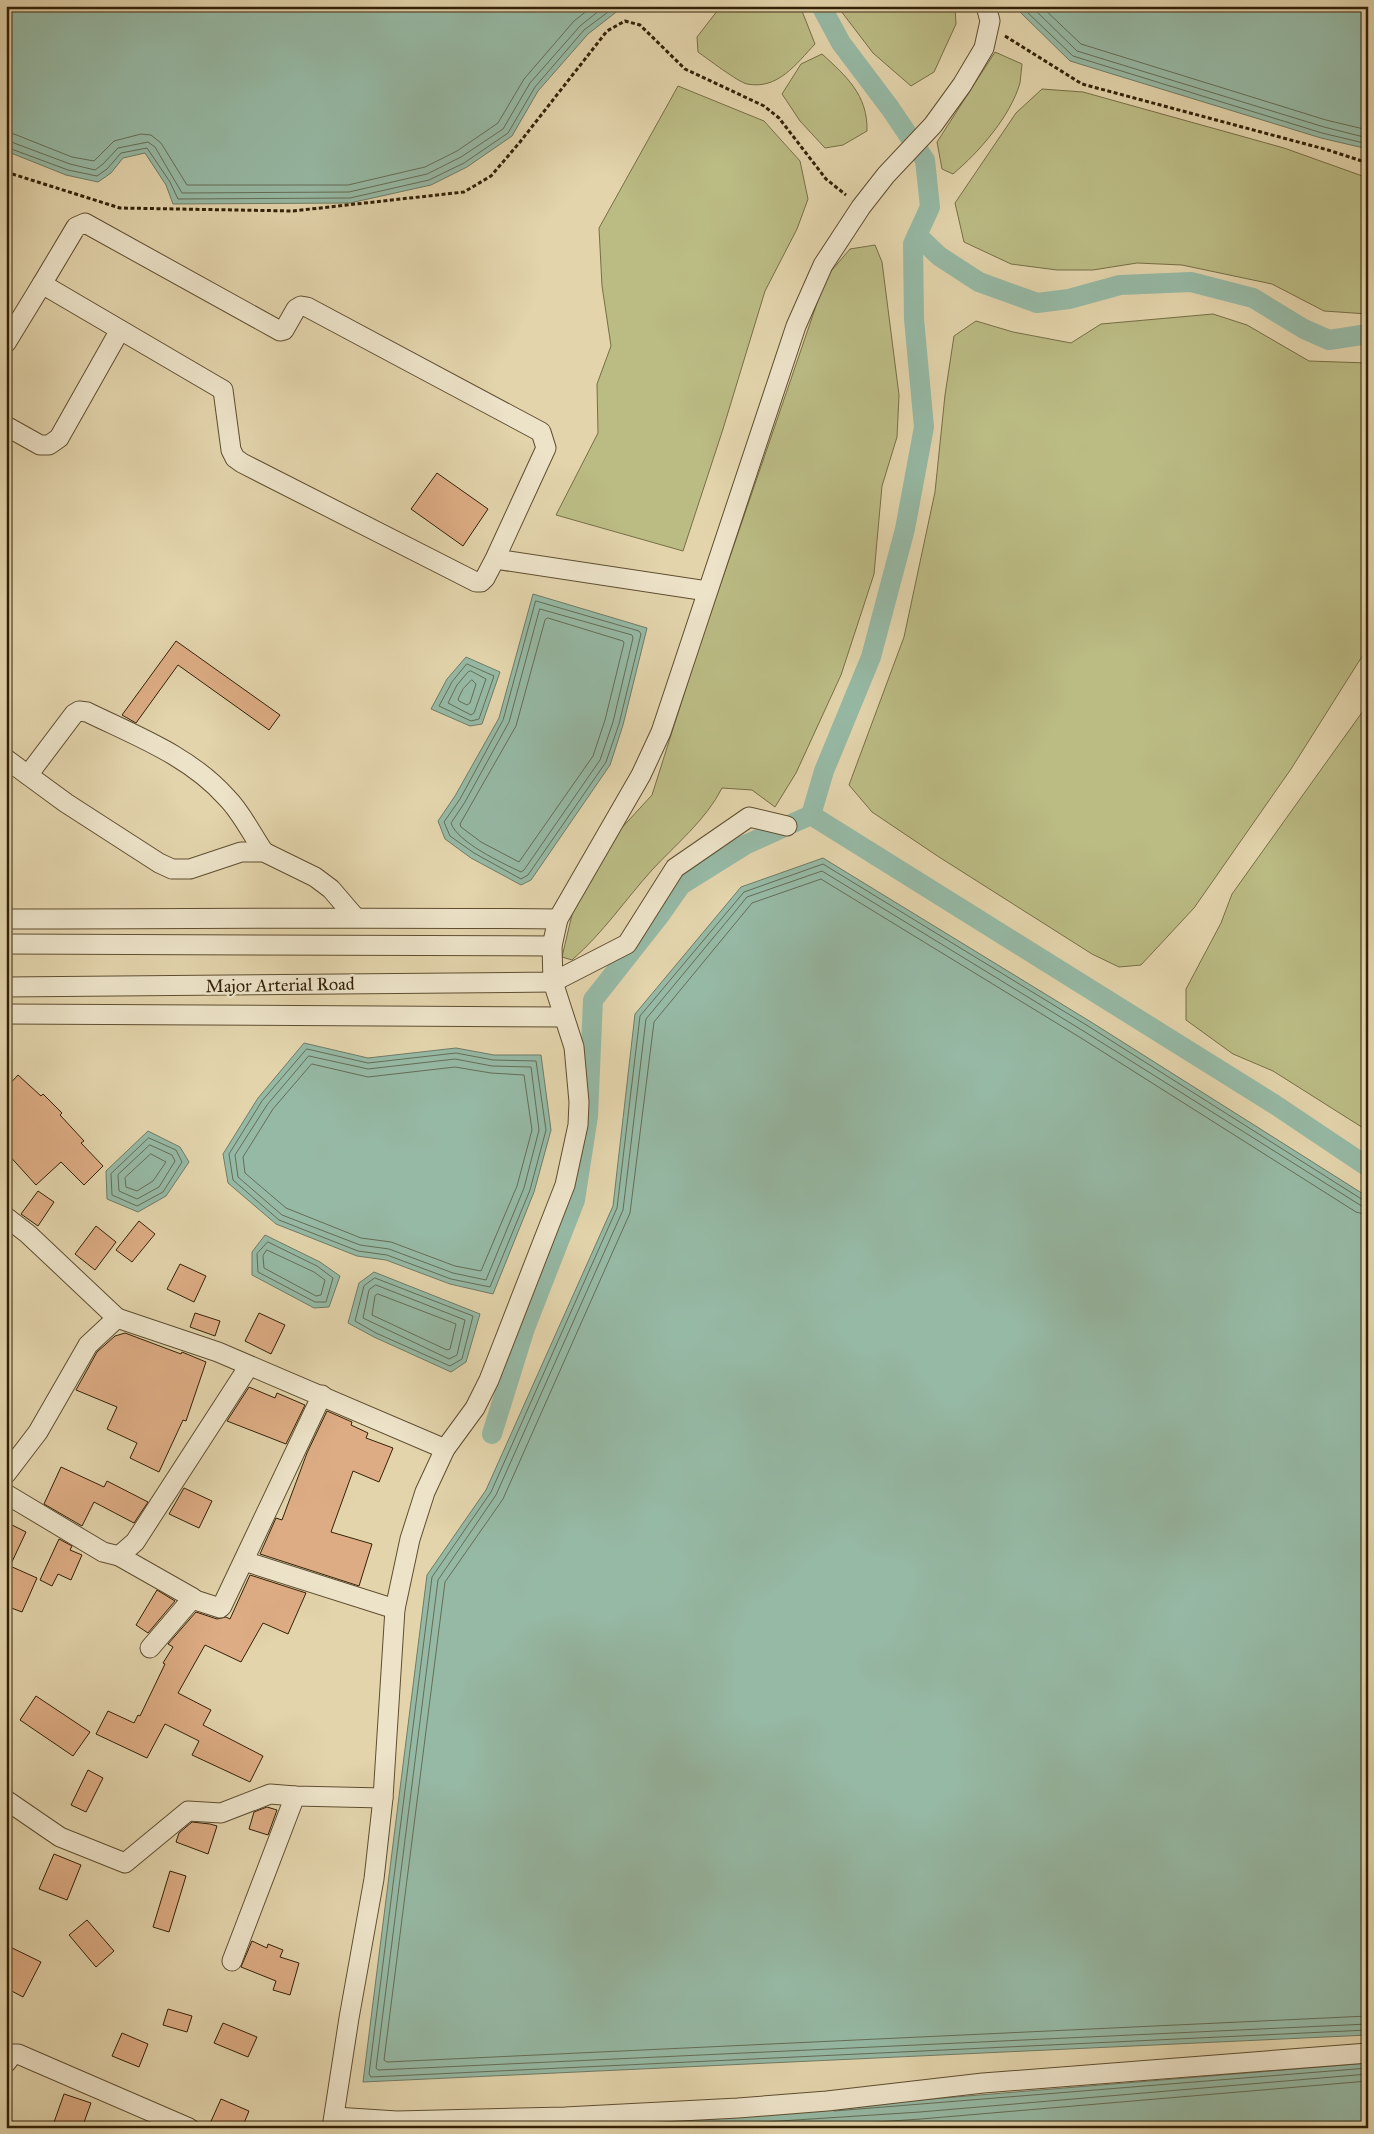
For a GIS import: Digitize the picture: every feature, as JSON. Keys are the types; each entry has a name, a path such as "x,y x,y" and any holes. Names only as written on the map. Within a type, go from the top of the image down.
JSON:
{"street":[{"path":"988,14 984,48 962,86 933,125 886,175 861,207 823,266 796,326 661,732 641,775 558,919 552,946 553,982 574,1047 579,1102 578,1125 565,1185 489,1380 475,1408 445,1449 422,1501 410,1538 395,1609 383,1798 374,1879 349,2018 334,2123 564,2117 738,2108 827,2101 993,2082 1368,2053"},
{"path":"6,343 76,226 85,223 280,330 284,330 296,309 301,306 307,307 541,432 546,448 485,578 481,582 476,582 242,463 235,458 231,450 223,390 42,284"},
{"path":"6,426 40,445 49,445 58,438 120,330"},
{"path":"495,559 707,591"},
{"path":"28,775 74,714 80,711 87,712 188,763 209,779 229,799 264,852"},
{"path":"6,759 66,803 159,863 172,869 190,869 241,852 264,852 315,876 331,888 355,917"},
{"path":"553,982 627,944 675,868 749,817 787,826"},
{"path":"6,920 355,917 558,919"},
{"path":"6,944 552,946"},
{"name":"Major Arterial Road","path":"6,987 553,982"},
{"path":"6,1014 564,1017"},
{"path":"6,1217 28,1234 117,1318 218,1352 445,1449"},
{"path":"6,1474 38,1432 88,1345 117,1318"},
{"path":"118,1556 135,1542 249,1366"},
{"path":"6,1494 103,1552 118,1556 193,1598 220,1608 322,1395"},
{"path":"244,1561 395,1609"},
{"path":"150,1648 193,1598"},
{"path":"6,1800 60,1837 125,1863 188,1811 221,1813 230,1811 264,1794 383,1798"},
{"path":"232,1961 295,1796"},
{"path":"6,2063 13,2054 18,2054 189,2128"}],"path":[{"path":"988,14 995,30 1082,84 1328,150 1368,163"},
{"path":"6,172 120,208 293,211 464,192 492,176 607,31 625,21 640,25 685,69 764,106 779,118 826,179 861,207"}],"green space":[{"path":"721,6 800,6 815,44 786,74 768,83 758,85 747,84 730,75 698,52 697,37"},
{"path":"840,6 955,6 956,24 934,72 911,86 873,53 841,11"},
{"path":"995,52 1022,64 1020,83 1001,121 983,145 953,174 942,169 937,142"},
{"path":"822,54 847,79 860,97 864,107 867,131 843,145 825,148 800,121 782,94 801,64"},
{"path":"678,86 764,121 800,161 808,199 797,229 765,291 683,551 556,515 598,433 597,384 611,346 602,286 599,228"},
{"path":"1042,89 1083,92 1284,148 1368,178 1368,314 1324,311 1272,284 1182,265 1137,263 1093,270 1057,270 1011,264 964,242 955,203 1016,113"},
{"path":"875,245 882,262 899,395 897,437 882,486 874,574 841,675 796,773 775,807 752,790 722,788 708,811 652,870 594,939 572,960 562,957 574,906 617,833 652,795 699,647 826,277 850,249"},
{"path":"1213,314 1247,325 1309,361 1368,363 1368,647 1291,769 1194,908 1141,965 1119,967 1092,954 872,812 849,785 904,637 935,492 945,395 954,336 976,321 1013,332 1071,343 1101,324"},
{"path":"1368,704 1368,1131 1273,1071 1233,1054 1186,1020 1186,989 1221,923 1232,894"}],"water":[{"path":"6,6 624,6 588,34 538,91 512,136 467,167 431,185 350,203 173,204 166,185 145,153 123,158 111,173 98,182 66,175 6,151"},
{"path":"1019,6 1368,6 1368,149 1321,138 1070,61 1020,12"},
{"path":"533,594 647,628 623,725 610,765 531,880 521,885 471,858 445,839 438,821 455,796 499,718"},
{"path":"466,657 500,672 482,724 470,726 431,709 447,679"},
{"path":"823,858 1091,1022 1368,1197 1368,2035 363,2082 427,1575 486,1490 613,1206 635,1014 741,887"},
{"path":"304,1043 368,1058 456,1048 494,1055 541,1055 551,1130 534,1192 493,1294 450,1284 386,1260 357,1256 276,1224 228,1183 223,1154 258,1098"},
{"path":"148,1131 180,1147 189,1162 166,1196 138,1212 107,1199 106,1171"},
{"path":"265,1235 320,1262 340,1276 329,1307 314,1308 252,1275 252,1252"},
{"path":"374,1272 480,1314 466,1362 451,1372 348,1323 359,1283"},
{"path":"1368,2063 1368,2128 421,2128 634,2119 919,2100"}],"building":[{"path":"437,473 488,509 463,546 411,509"},
{"path":"176,641 280,715 269,730 178,665 136,723 122,715"},
{"path":"18,1075 41,1096 43,1094 62,1113 60,1115 84,1141 81,1143 103,1166 84,1185 61,1162 36,1185 6,1152 6,1088"},
{"path":"38,1191 54,1202 38,1226 21,1214"},
{"path":"139,1221 155,1234 132,1262 116,1250"},
{"path":"96,1226 116,1242 95,1270 75,1254"},
{"path":"180,1264 206,1276 194,1302 167,1289"},
{"path":"195,1313 220,1321 215,1336 190,1327"},
{"path":"259,1313 285,1325 271,1354 245,1341"},
{"path":"125,1333 206,1362 186,1421 183,1420 159,1472 130,1458 137,1443 107,1429 117,1407 76,1390 97,1352 115,1336"},
{"path":"249,1387 275,1398 277,1393 305,1405 286,1444 227,1421"},
{"path":"327,1411 352,1422 351,1425 368,1433 366,1438 393,1448 379,1482 353,1471 331,1532 372,1544 359,1586 260,1554 276,1518 282,1520 307,1453"},
{"path":"61,1467 104,1487 107,1481 148,1502 134,1523 94,1502 82,1526 44,1504"},
{"path":"184,1488 212,1501 199,1528 169,1514"},
{"path":"6,1522 26,1532 10,1566 37,1578 22,1612 6,1606"},
{"path":"59,1539 72,1546 70,1550 82,1555 71,1580 58,1574 52,1586 40,1580"},
{"path":"250,1575 306,1593 288,1634 263,1623 241,1662 205,1645 178,1693 211,1710 203,1725 263,1756 250,1782 192,1755 199,1741 165,1724 147,1758 96,1734 108,1711 134,1723 138,1715 140,1716 165,1664 163,1663 173,1647 168,1644 196,1612 217,1619 226,1617 230,1619"},
{"path":"157,1590 175,1601 148,1633 136,1625"},
{"path":"36,1696 90,1732 73,1756 20,1720"},
{"path":"88,1770 103,1778 86,1812 71,1805"},
{"path":"267,1807 277,1810 268,1835 249,1829 254,1812"},
{"path":"192,1822 217,1826 208,1854 176,1842 179,1833"},
{"path":"54,1854 81,1865 67,1900 39,1889"},
{"path":"170,1871 186,1876 169,1932 153,1927"},
{"path":"87,1920 114,1951 96,1967 69,1935"},
{"path":"252,1941 267,1948 268,1944 283,1950 280,1957 299,1963 290,1995 273,1990 276,1981 241,1967"},
{"path":"6,1945 41,1962 23,1997 6,1988"},
{"path":"168,2009 192,2016 187,2032 163,2025"},
{"path":"223,2023 257,2037 248,2057 214,2043"},
{"path":"122,2033 148,2044 139,2067 112,2056"},
{"path":"64,2094 91,2103 82,2128 52,2128"},
{"path":"221,2099 249,2111 242,2128 208,2128"}],"waterway":[{"path":"821,6 841,43 890,108 925,160 930,207 913,244 914,319 924,427 905,529 871,657 824,771 811,815 1274,1104 1368,1167"},
{"path":"917,235 939,256 979,282 1037,303 1069,299 1120,285 1191,282 1253,298 1304,329 1329,340 1368,334"},
{"path":"492,1434 525,1328 575,1200 588,1116 593,1000 660,915 681,885 745,845 811,815"}]}
